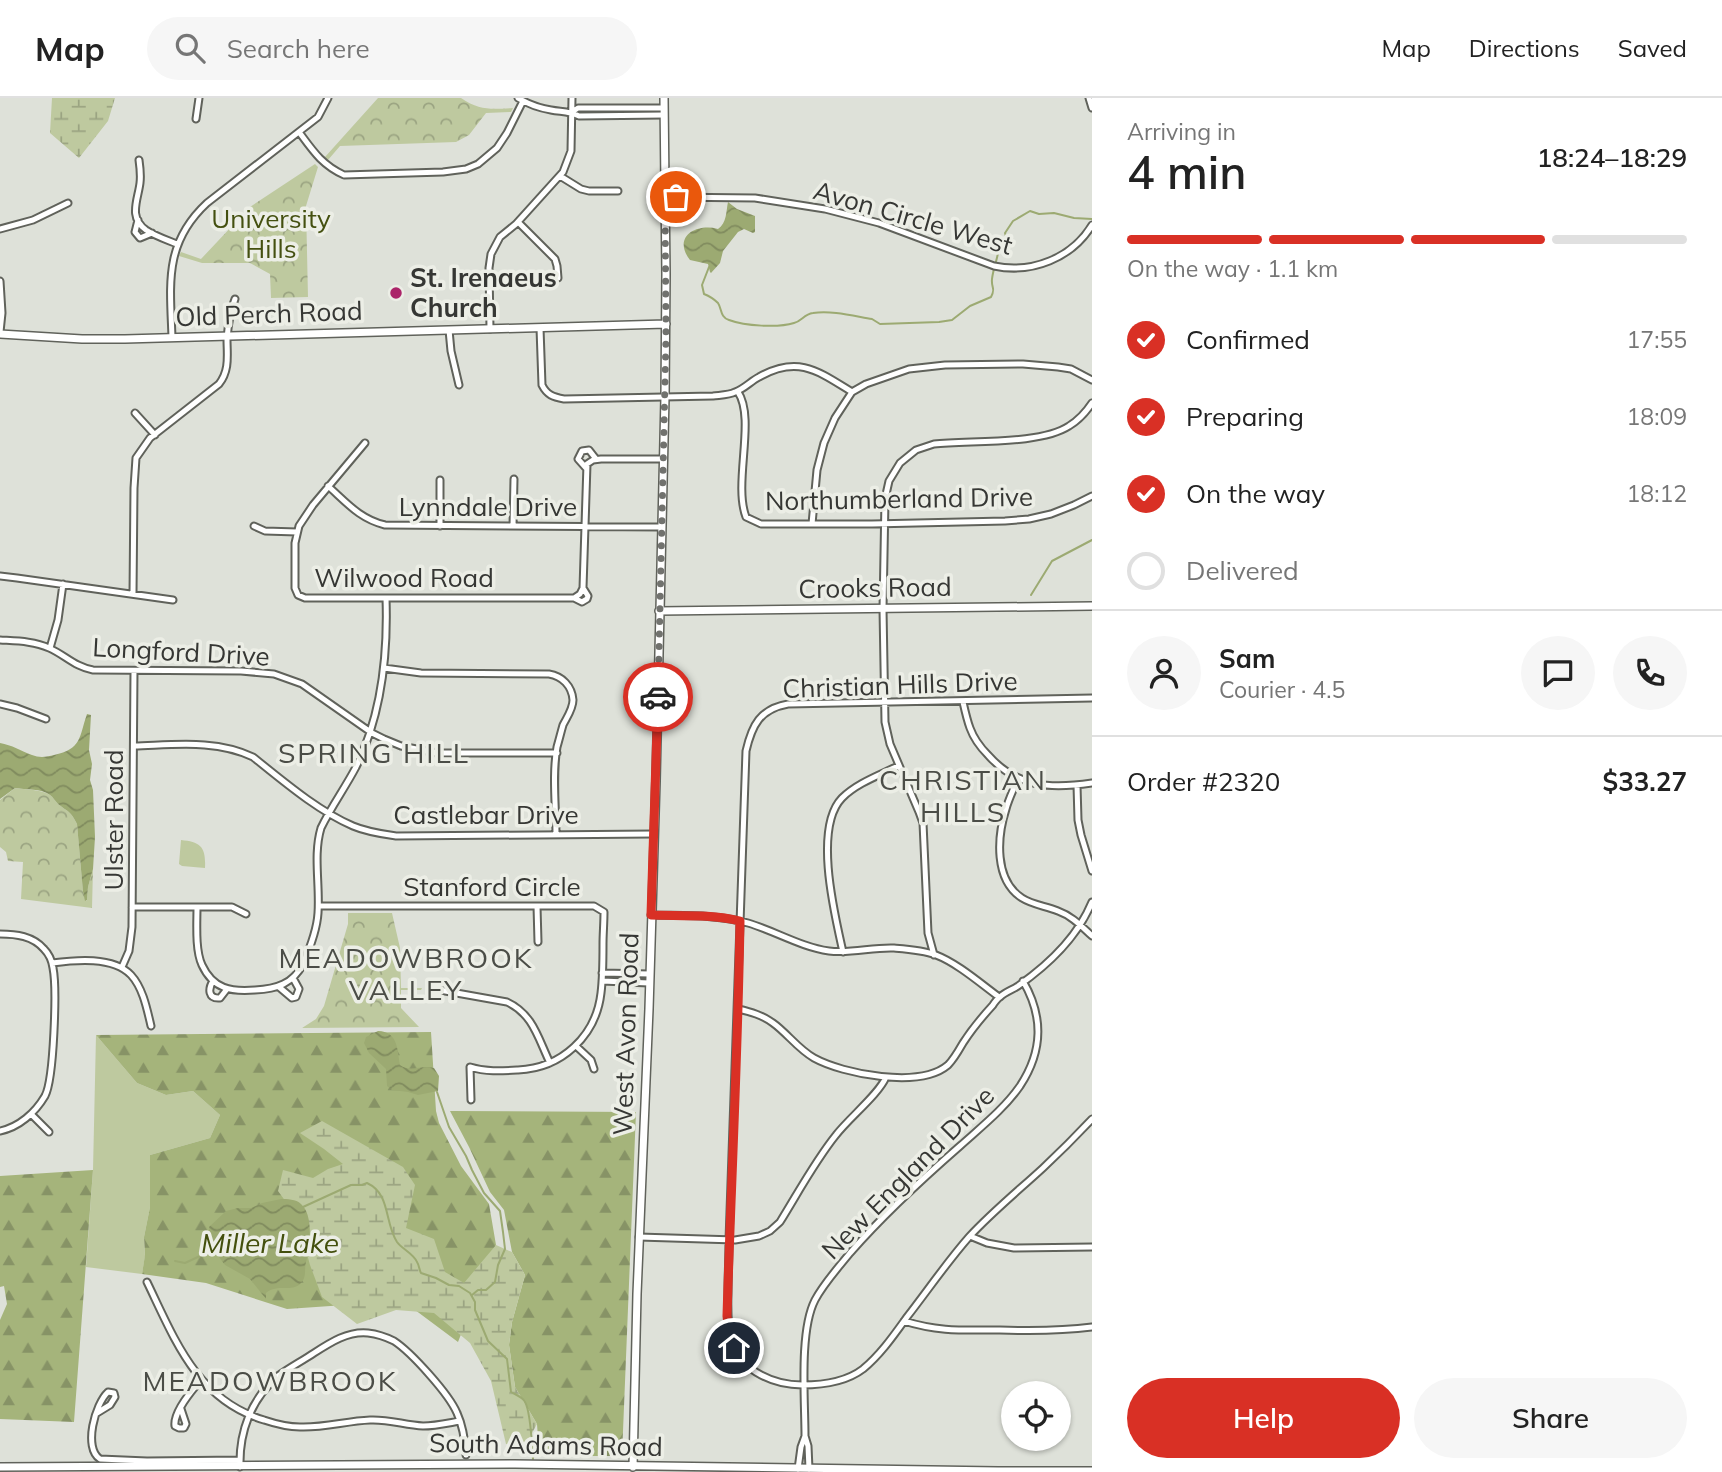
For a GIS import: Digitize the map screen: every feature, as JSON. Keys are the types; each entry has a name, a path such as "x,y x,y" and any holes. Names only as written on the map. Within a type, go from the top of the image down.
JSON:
{"street":[{"path":"196,119 199,98"},
{"path":"172,337 172,262 177,244 194,215 318,117 328,98"},
{"path":"490,329 489,260 500,237 518,222 560,176 567,163 571,151 572,98"},
{"name":"West Avon Road","path":"633,1467 650,974 665,397 664,98"},
{"path":"1089,98 1092,108"},
{"path":"299,132 323,163 344,175 457,171 478,164 497,148 507,134 520,99 550,110 572,112 578,108 664,111"},
{"path":"139,160 140,183 134,208 138,220 146,230 177,244"},
{"path":"560,176 581,189 618,191"},
{"name":"Avon Circle West","path":"665,197 755,198 825,209 879,223 1005,268 1028,268 1062,255 1083,238 1092,225"},
{"path":"0,229 33,220 68,203"},
{"path":"138,220 135,232 140,238 152,233"},
{"path":"518,222 555,258 558,278"},
{"path":"0,281 0,333"},
{"path":"134,594 136,458 150,438 224,378 228,361 227,336 235,299"},
{"name":"Old Perch Road","path":"0,333 82,339 666,324"},
{"path":"540,328 542,385 552,397 713,396 737,392 759,377 789,366 813,370 852,393"},
{"path":"449,330 458,385"},
{"path":"812,524 817,470 824,443 835,418 852,393 866,384 909,369 1023,364 1071,369 1092,380"},
{"name":"Northumberland Drive","path":"737,392 745,415 743,509 746,516 761,524 885,524 1028,519 1051,514 1092,496"},
{"path":"934,955 928,933 922,823 887,736 883,609 885,499 889,481 900,463 916,450 934,444 1047,436 1069,427 1092,403"},
{"path":"135,413 155,435"},
{"path":"254,526 265,531 297,532 328,486 365,443"},
{"name":"Wilwood Road","path":"297,532 295,588 298,596 305,598 573,598 582,602 587,599 583,588 586,468 578,458 582,451 589,450 596,459 663,459"},
{"path":"586,468 589,461 596,459"},
{"path":"513,526 514,479"},
{"path":"440,480 440,526"},
{"name":"Lynndale Drive","path":"328,486 360,514 375,523 385,525 661,527"},
{"path":"0,576 173,600"},
{"path":"50,648 58,620 63,584"},
{"path":"197,907 199,958 213,981 227,989 240,991 279,987 293,978 303,963 315,933 318,906 318,840 321,828 354,770 379,702 384,668 386,598"},
{"name":"Crooks Road","path":"659,611 1092,606"},
{"name":"Longford Drive","path":"0,640 34,643 50,648 83,668 93,670 241,671 274,674 302,684 370,732 401,747 437,753 557,753"},
{"path":"384,668 421,673 549,674 567,683 573,704 564,724 557,753 556,835"},
{"name":"Ulster Road","path":"122,967 131,942 134,671"},
{"name":"Christian Hills Drive","path":"1092,698 788,704 770,710 753,728 746,751 727,1316 729,1333 738,1356 768,1379 782,1383 827,1383 855,1375 875,1358 970,1236 1092,1119"},
{"path":"963,702 970,728 978,744 1000,768 1035,784 1049,786 1092,783"},
{"path":"0,704 46,719"},
{"name":"Castlebar Drive","path":"134,746 213,745 240,751 253,757 328,813 370,832 396,836 653,834"},
{"path":"843,952 828,877 832,817 840,800 853,789 898,766"},
{"path":"1018,778 1004,818 1000,851 1002,871 1014,891 1022,898 1059,911 1080,924 1092,936"},
{"path":"1077,785 1078,820 1092,871"},
{"path":"738,1009 766,1018 815,1059 857,1072 886,1077 931,1074 948,1065 999,997 1055,955 1080,924 1092,902"},
{"name":"Stanford Circle","path":"318,906 594,906 604,912 601,995 595,1017 586,1034 562,1057 529,1070 481,1071 470,1067 471,1100"},
{"path":"537,906 538,942"},
{"path":"132,907 232,908 246,914"},
{"path":"651,915 729,918 815,948 843,952 894,948 934,955 999,997"},
{"path":"0,934 32,939 45,950 55,984 51,1074 46,1095 31,1114 13,1127 0,1131"},
{"path":"51,963 89,961 122,967 138,986 151,1026"},
{"path":"602,972 650,974"},
{"path":"279,987 288,996 296,996 299,989 293,978"},
{"path":"213,981 209,987 211,996 220,998 227,989"},
{"path":"602,981 649,983"},
{"name":"New England Drive","path":"809,1469 805,1436 805,1385 809,1315 819,1293 882,1218 995,1115 1019,1087 1036,1048 1039,1032 1039,1020 1023,981"},
{"path":"434,989 507,1002 517,1007 527,1017 550,1063"},
{"path":"576,1046 591,1060 594,1069"},
{"path":"639,1237 729,1240 759,1236 770,1231 780,1222 829,1144 886,1077"},
{"path":"31,1114 49,1132"},
{"path":"970,1236 1014,1248 1092,1247"},
{"path":"147,1282 186,1358 201,1380 221,1399 248,1415 299,1427 371,1420 428,1426 460,1421"},
{"path":"904,1321 958,1331 1048,1331 1092,1327"},
{"path":"97,1413 92,1429 92,1448 100,1459 240,1463 242,1436 248,1415 267,1388 286,1371 334,1341 354,1334 368,1333 391,1340 406,1351 449,1400 460,1421 467,1455"},
{"path":"181,1409 201,1380"},
{"name":"New England Drive","path":"798,1469 805,1436"},
{"name":"South Adams Road","path":"0,1467 240,1463 515,1464 998,1472 1092,1471"}],"green space":[{"path":"52,98 115,98 108,121 79,158 50,133"},
{"name":"University Hills","path":"378,98 461,98 480,107 513,108 511,112 486,113 469,135 456,142 340,146 328,160 325,157"},
{"name":"University Hills","path":"315,164 318,167 306,206 308,297 271,298 270,274 250,263 202,263 179,256 181,252 201,259 250,207"},
{"path":"15,788 46,793 73,816 77,824 86,901 93,869 92,908 21,899 23,862 8,861 6,852 0,847 0,800"},
{"path":"181,840 201,847 205,868 179,864"},
{"path":"348,913 392,913 400,948 401,988 422,988 401,990 401,1008 419,1027 302,1028 316,1019 324,1006 348,924"},
{"path":"431,1032 439,1123 461,1166 489,1204 496,1245 458,1342 403,1301 287,1309 206,1283 142,1274 144,1237 150,1207 150,1155 210,1138 220,1115 193,1091 166,1095 137,1083 96,1035"},
{"path":"96,1035 137,1083 166,1095 193,1091 220,1115 210,1138 150,1155 150,1207 144,1237 142,1274 86,1267 93,1170"},
{"path":"450,1111 636,1112 622,1456 571,1456 539,1452 537,1424 515,1387 509,1345 512,1322 525,1275 512,1252 504,1210 490,1192"},
{"path":"322,1121 403,1167 415,1185 406,1228 434,1239 445,1272 464,1283 496,1245 512,1252 525,1275 512,1322 509,1345 515,1387 537,1424 525,1446 506,1444 491,1381 470,1343 434,1313 396,1310 357,1324 322,1297 297,1217 278,1191 283,1170 313,1178 343,1164 300,1133"},
{"path":"93,1170 74,1422 0,1419 0,1320 7,1304 4,1286 0,1287 0,1176"}],"water":[{"path":"728,202 755,216 755,232 744,229 738,232 711,273 708,264 690,260 685,252 685,239 695,230 718,229 725,220"},
{"path":"87,714 91,715 89,750 95,837 93,869 85,901 75,819 42,791 15,788 0,799 0,743 37,757 63,752 78,741"},
{"path":"378,1031 393,1038 400,1065 408,1068 434,1068 439,1076 438,1091 418,1095 392,1090 387,1086 386,1069 369,1053 364,1043 366,1037"},
{"name":"Miller Lake","path":"281,1199 299,1202 308,1216 310,1240 305,1276 297,1286 271,1290 266,1293 266,1299 250,1279 225,1265 215,1252 202,1257 200,1255 208,1247 209,1227 226,1211 251,1208"}],"waterway":[{"path":"709,267 702,285 704,294 718,303 724,317 744,324 787,325 820,312 872,319 880,324 939,322 952,320 970,306 991,297 999,247 1007,240 1005,233 1013,221 1030,211 1092,219"},
{"path":"1031,595 1052,561 1092,540"},
{"path":"437,1092 449,1127 484,1193 500,1211 505,1249 495,1282 486,1290 478,1290 472,1295"},
{"path":"303,1207 351,1185 367,1183 375,1188 384,1201 397,1242 415,1259 421,1273 449,1285 459,1286 470,1293 488,1341 507,1359 511,1392 523,1399 527,1407 533,1459"},
{"path":"175,1261 185,1263 200,1256"}],"way so far":[{"path":"658,697 666,336 665,197 676,197"}],"place":[{"name":"St. Irenaeus Church","path":"396,293"}],"district":[{"name":"SPRING HILL","path":"374,753"},
{"name":"CHRISTIAN HILLS","path":"963,796"},
{"name":"MEADOWBROOK VALLEY","path":"406,974"},
{"name":"MEADOWBROOK","path":"270,1381"}],"route":[{"path":"658,697 651,915 704,916 740,921 727,1316 734,1348"}]}
